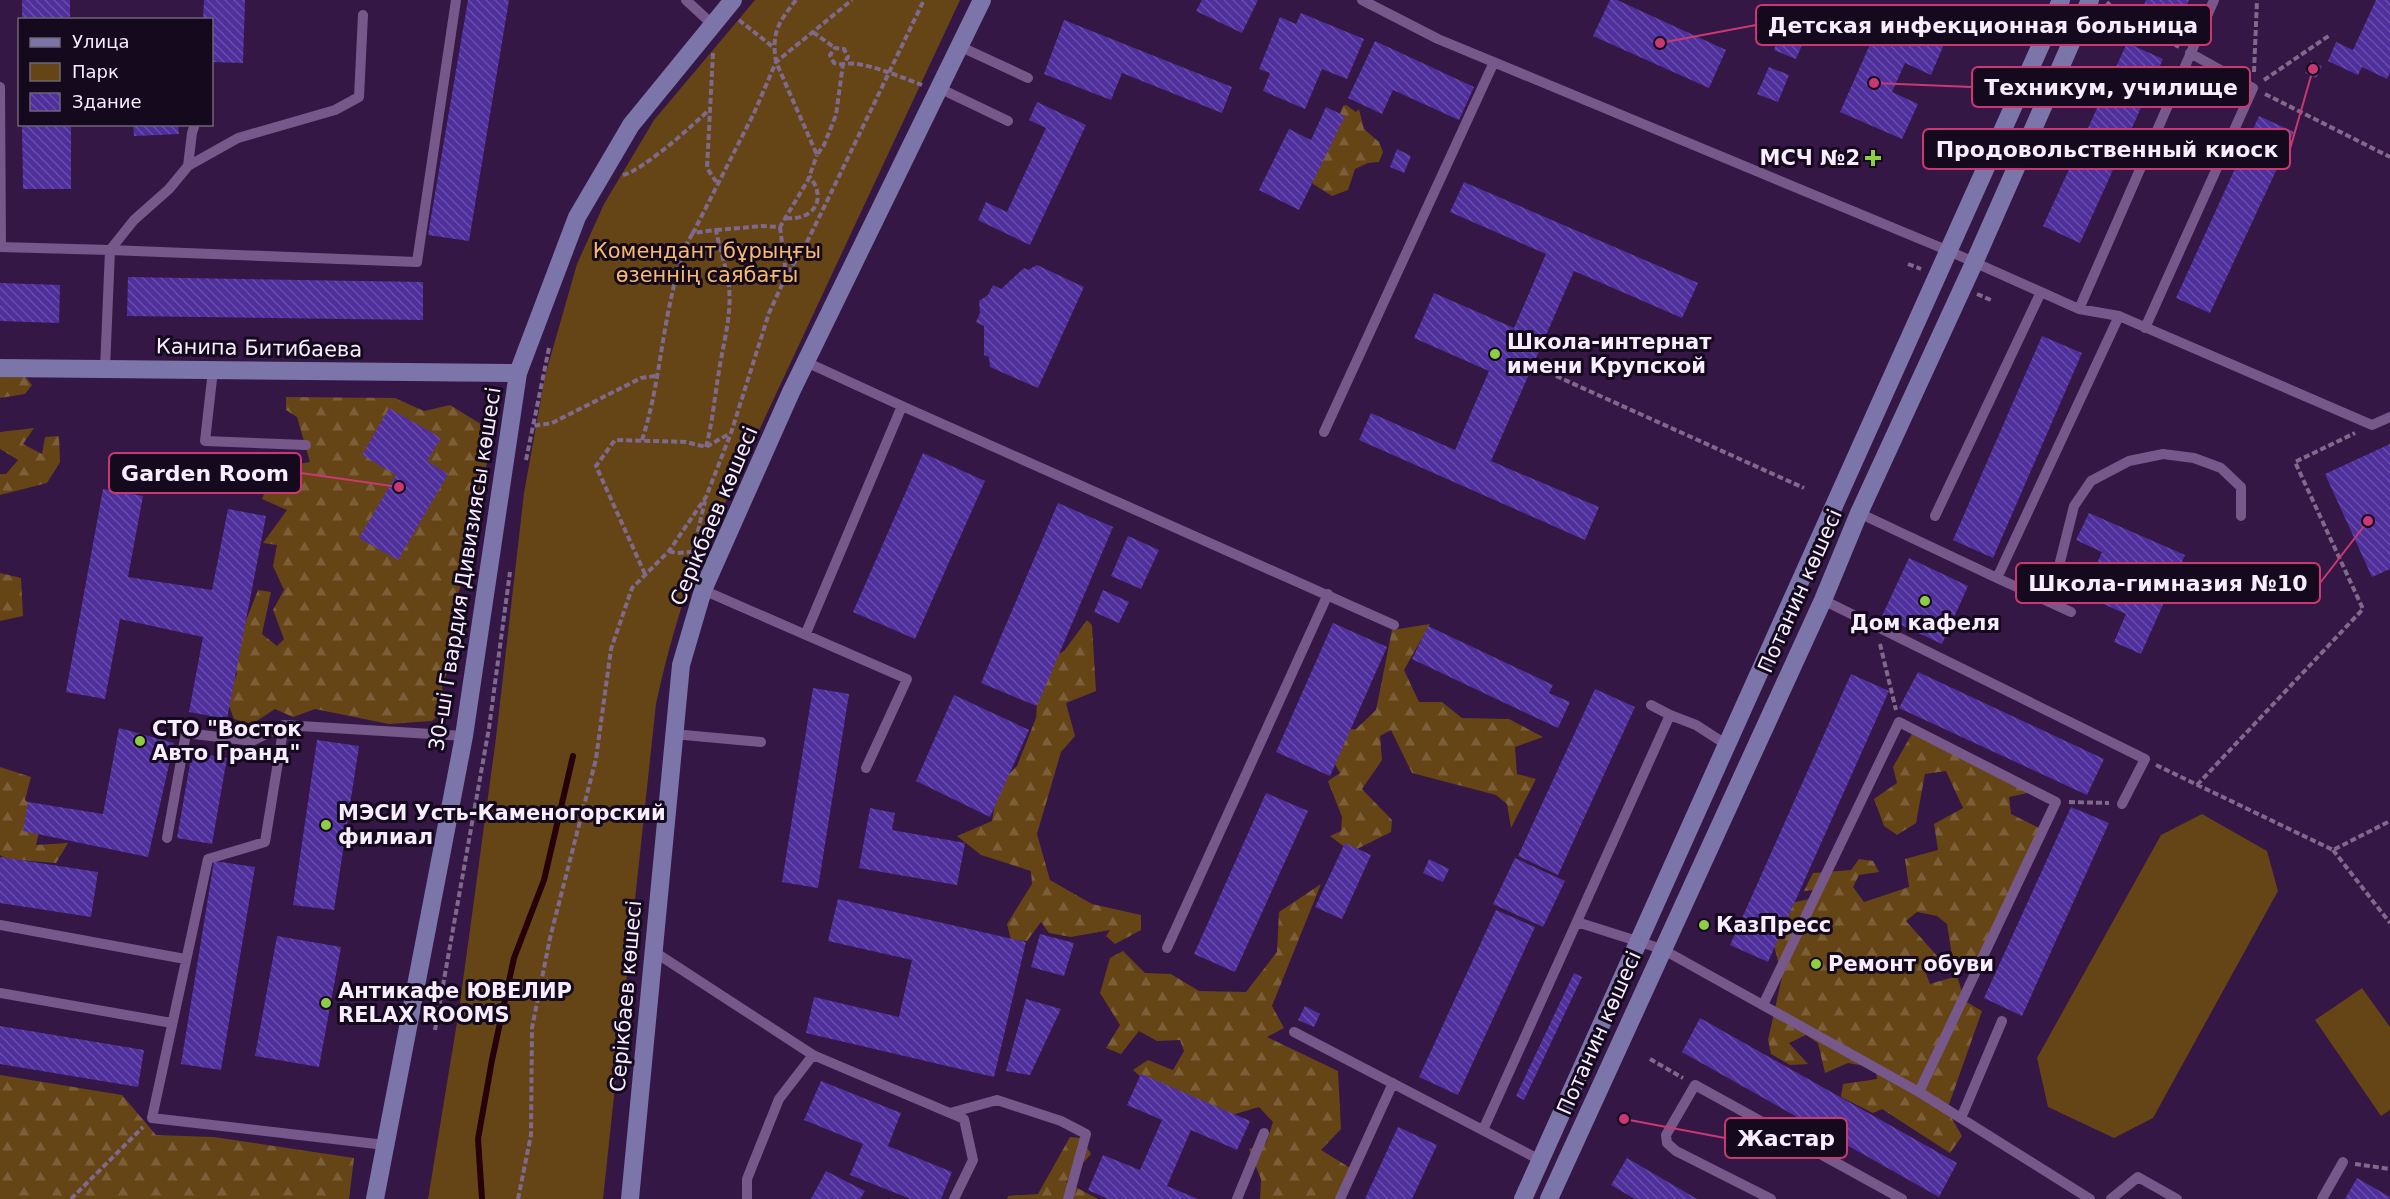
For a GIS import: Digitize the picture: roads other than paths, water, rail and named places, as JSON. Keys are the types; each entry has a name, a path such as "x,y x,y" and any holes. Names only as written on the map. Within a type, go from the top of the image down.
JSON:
{"street":[{"name":"Серікбаев көшесі","path":"630,1199 681,665 703,590 934,82 959,46 982,0"},
{"name":"Потанин көшесі","path":"1523,1199 2061,0"},
{"name":"Потанин көшесі","path":"1549,1199 1822,600 2090,0"},
{"name":"30-ші Гвардия Дивизиясы көшесі","path":"375,1199 464,736 518,373 577,217 631,125 713,26 734,8"},
{"name":"Канипа Битибаева","path":"0,368 518,373"}],"lane":[{"path":"0,87 0,247 417,262 456,0"},
{"path":"686,0 713,26"},
{"path":"1362,0 1438,39 1948,251 2079,309 2119,316 2372,425 2390,417"},
{"path":"2079,309 2214,0"},
{"path":"105,369 110,250 134,220 169,189 188,166 238,138 335,110 359,97 363,15"},
{"path":"959,46 1028,78"},
{"path":"2145,328 2253,88 2190,53"},
{"path":"1324,432 1494,62"},
{"path":"934,82 1008,121"},
{"path":"188,166 194,126"},
{"path":"1935,516 2041,292"},
{"path":"1997,578 2119,316"},
{"path":"806,362 1394,625"},
{"path":"213,370 205,441 306,445"},
{"path":"806,633 902,406"},
{"path":"2050,602 2074,506 2091,481 2129,461 2163,454 2194,458 2221,468 2241,487 2241,516"},
{"path":"1859,513 2071,612"},
{"path":"703,590 907,679 866,768"},
{"path":"1167,948 1328,594"},
{"path":"1822,600 1875,624 2145,759 2122,804"},
{"path":"1651,705 1695,725 1727,745"},
{"path":"1483,1130 1670,715"},
{"path":"1763,1005 1899,722 2056,802 1919,1092"},
{"path":"167,838 186,733 252,741 284,725 464,736"},
{"path":"284,725 265,842 208,859 152,1118 386,1145"},
{"path":"673,734 761,742"},
{"path":"1576,922 1662,949 1919,1092 2090,1199"},
{"path":"0,926 185,959"},
{"path":"653,951 813,1055 964,1119 973,1160 954,1199"},
{"path":"0,993 172,1023"},
{"path":"1961,1118 2002,1021"},
{"path":"1294,1032 1542,1161"},
{"path":"747,1199 747,1179 779,1099 813,1055"},
{"path":"1340,1199 1393,1083"},
{"path":"1771,1199 1676,1151 1668,1143 1666,1135 1695,1085 1902,1199"},
{"path":"950,1113 997,1100 1061,1121 1086,1134 1068,1199"},
{"path":"1237,1199 1264,1133"},
{"path":"2322,1199 2343,1162"},
{"path":"2111,1199 2138,1177 2178,1199"}],"waterway":[{"path":"482,1199 478,1139 492,1060 514,958 544,880 573,756"}],"place":[{"name":"Детская инфекционная больница","path":"1660,43"},
{"name":"Продовольственный киоск","path":"2313,69"},
{"name":"Техникум, училище","path":"1874,83"},
{"name":"МСЧ №2","path":"1873,158"},
{"name":"Школа-интернат имени Крупской","path":"1495,354"},
{"name":"Garden Room","path":"399,487"},
{"name":"Школа-гимназия №10","path":"2368,521"},
{"name":"Дом кафеля","path":"1925,601"},
{"name":"СТО \"Восток Авто Гранд\"","path":"140,741"},
{"name":"МЭСИ Усть-Каменогорский филиал","path":"326,825"},
{"name":"КазПресс","path":"1704,925"},
{"name":"Ремонт обуви","path":"1816,964"},
{"name":"Антикафе ЮВЕЛИР RELAX ROOMS","path":"326,1003"},
{"name":"Жастар","path":"1624,1119"}],"park label":[{"name":"Комендант бұрыңғы өзеннің саябағы","path":"707,263"}]}
